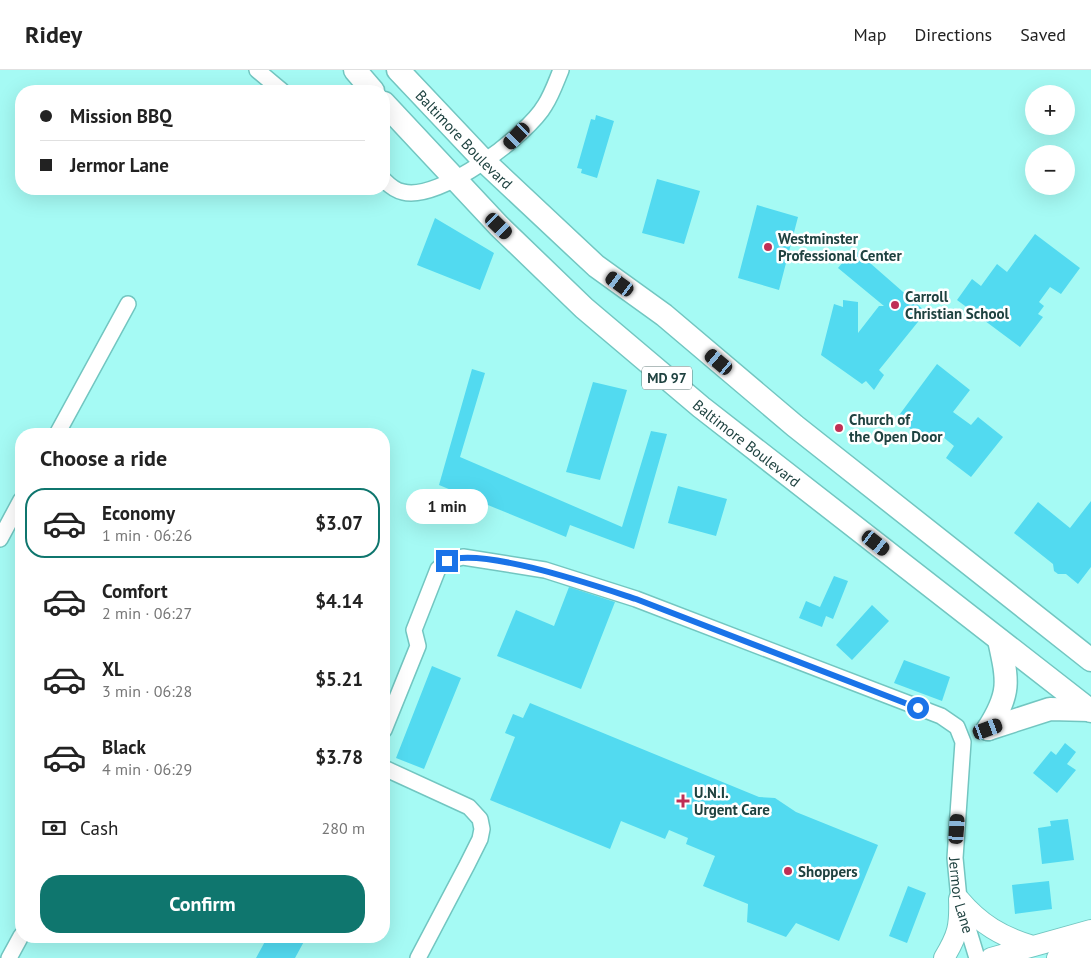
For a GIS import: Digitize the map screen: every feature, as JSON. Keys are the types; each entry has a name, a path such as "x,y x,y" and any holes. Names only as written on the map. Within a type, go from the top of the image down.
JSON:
{"highway":[{"path":"354,70 368,85"},
{"name":"Baltimore Boulevard","path":"398,70 485,162 596,266 664,315 795,426 1091,660"},
{"name":"Baltimore Boulevard","path":"390,110 499,226 584,308 701,407 1091,711"},
{"path":"988,729 1000,711 1006,689 1005,665 999,640"},
{"path":"988,729 1050,709 1091,711"}],"main road":[{"path":"959,899 988,928 1033,946"},
{"path":"944,958 960,927 959,899"},
{"path":"991,958 1091,930"},
{"path":"1057,958 1091,948"}],"street":[{"path":"256,70 275,85"},
{"path":"390,184 404,193 413,193 438,187 485,162 506,147 539,114 561,70"},
{"path":"60,428 128,304"},
{"path":"0,539 15,511"},
{"path":"390,715 418,646 414,630 438,570 451,559 472,558 545,570 636,599 941,716 957,727 963,742 988,729"},
{"name":"Jermor Lane","path":"963,742 955,858 959,899 977,958"},
{"path":"390,771 469,807 480,819 482,829 480,839 418,958"},
{"path":"9,958 17,943"}],"building":[{"path":"596,115 614,121 597,178 581,173 582,169 577,168 591,119 595,120"},
{"path":"657,179 700,191 684,244 642,233"},
{"name":"Westminster Professional Center","path":"757,205 798,217 779,290 738,278"},
{"path":"435,218 494,253 480,290 417,265"},
{"path":"1035,234 1080,268 1061,294 1050,287 1039,302 1044,306 1038,314 1043,317 1020,347 957,300 972,279 981,286 997,264 1007,272"},
{"path":"854,249 926,312 879,370 884,375 874,390 866,381 862,384 821,355 834,304 843,307 843,300 858,302 858,333 879,306 884,306 838,268"},
{"path":"937,364 970,390 953,412 971,425 978,417 1003,437 971,477 946,458 954,446 937,432 928,443 897,418"},
{"path":"472,369 485,373 460,457 622,527 651,431 667,434 634,549 570,525 566,537 439,485"},
{"path":"593,382 627,390 600,480 566,472"},
{"path":"678,486 727,499 716,536 668,523"},
{"path":"1091,501 1091,567 1078,584 1066,574 1058,574 1054,571 1053,564 1014,533 1038,502 1070,528"},
{"path":"834,576 848,581 833,619 826,616 822,627 799,618 806,601 820,607"},
{"path":"569,587 615,602 581,689 497,656 516,610 554,626"},
{"path":"872,605 889,621 852,660 836,645"},
{"path":"904,660 950,677 942,701 894,683"},
{"path":"432,666 461,678 424,769 396,758"},
{"path":"530,703 759,797 775,798 796,812 878,845 839,941 796,923 786,937 747,922 748,904 703,886 715,856 686,844 688,838 669,830 665,839 621,821 610,849 490,800 515,737 505,733 513,714 523,718"},
{"path":"1065,743 1076,752 1067,764 1076,770 1057,793 1033,773 1051,751 1056,755"},
{"path":"1068,819 1074,860 1042,864 1038,828 1051,826 1050,821"},
{"path":"1049,881 1052,909 1015,914 1012,885"},
{"path":"908,886 926,893 907,943 889,936"},
{"path":"264,943 303,943 295,958 256,958"}],"place":[{"name":"Westminster Professional Center","path":"768,247"},
{"name":"Carroll Christian School","path":"895,305"},
{"name":"Church of the Open Door","path":"839,428"},
{"name":"U.N.I. Urgent Care","path":"683,801"},
{"name":"Shoppers","path":"788,871"}],"route":[{"path":"447,561 463,557 545,570 636,599 918,708"}]}
